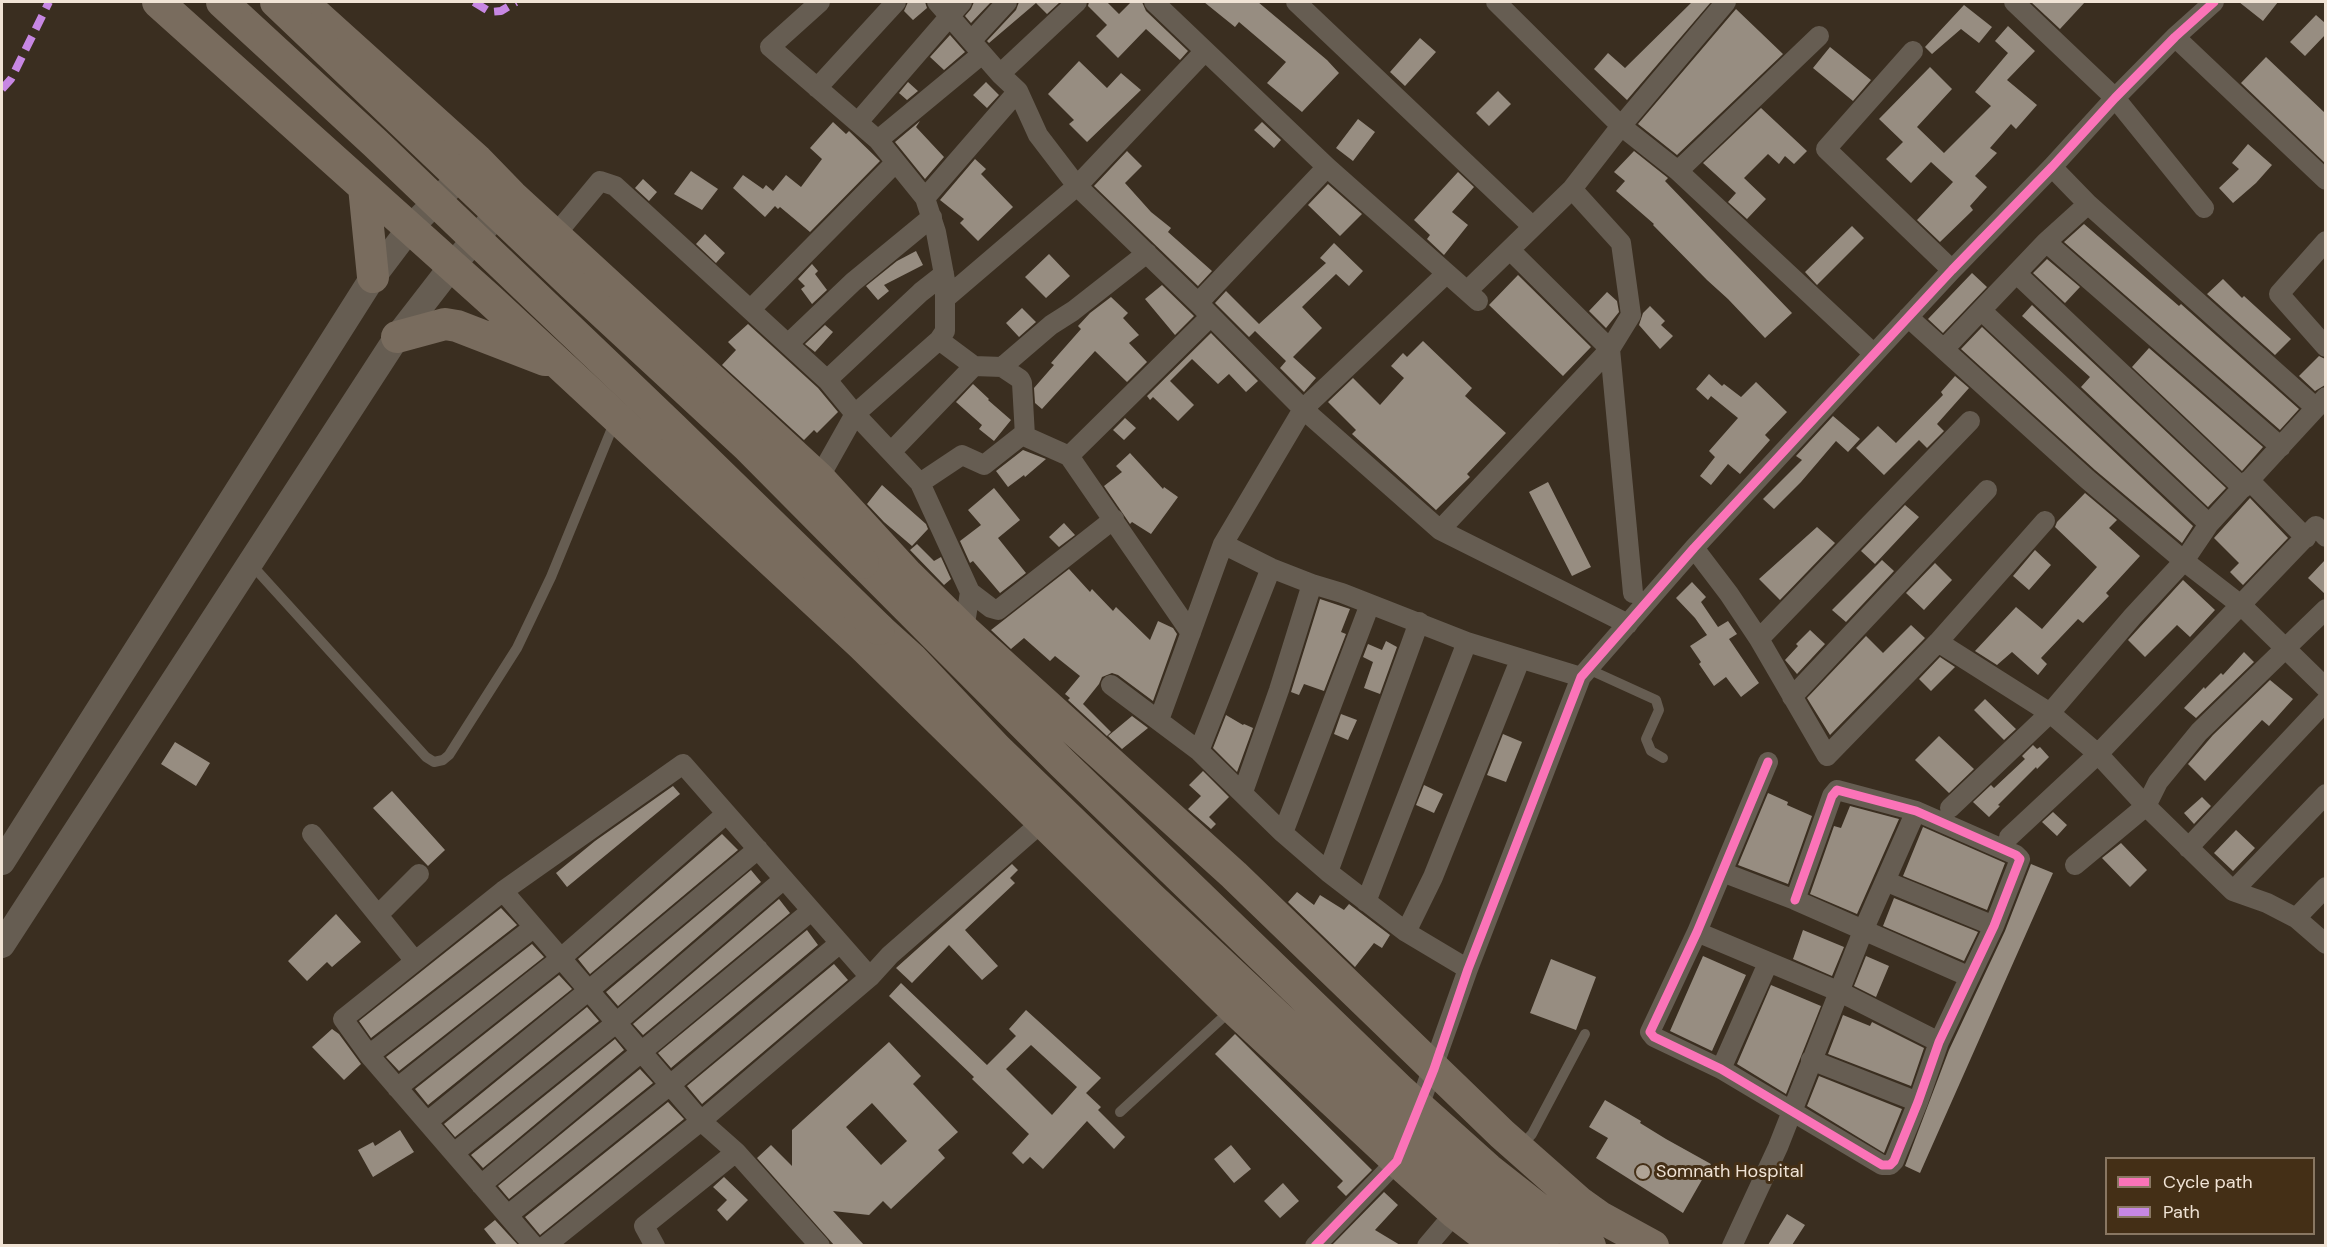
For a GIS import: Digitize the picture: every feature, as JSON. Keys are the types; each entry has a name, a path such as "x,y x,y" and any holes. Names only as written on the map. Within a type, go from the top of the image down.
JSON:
{"main road":[{"path":"158,2 452,266 862,645 1041,823 1110,874 1408,1134 1464,1186 1543,1245"},
{"path":"222,2 375,143 911,658 1233,1008 1408,1134 1488,1169 1549,1217 1590,1245"},
{"path":"276,2 573,285 747,446 1070,771 1408,1134 1455,1213 1498,1245"},
{"path":"302,2 477,160 512,196 819,478 896,562 964,630 1234,875 1519,1149 1579,1202 1599,1216 1653,1245"},
{"path":"364,187 373,277"},
{"path":"396,337 446,324 457,326 560,365"},
{"path":"896,562 905,606"}],"street":[{"path":"819,478 855,414 939,340 945,331 944,274 932,217 925,198 878,140 770,47 820,2"},
{"path":"817,88 896,2"},
{"path":"878,140 976,47 1007,2"},
{"path":"1000,74 1077,2"},
{"path":"1156,2 1327,167 1472,296 1532,226 1572,189 1621,126 1726,2"},
{"path":"1296,2 1532,226"},
{"path":"1496,2 1621,126 1678,171 1874,354"},
{"path":"2014,2 2115,98 2204,208"},
{"path":"1315,1245 1408,1134 1434,1069 1468,969 1584,673 1694,548 1952,270 2052,168 2115,98 2175,37 2214,2"},
{"path":"858,122 949,6 976,47 1018,91 1038,135 1077,186 1205,309 1303,409 1440,530 1628,624"},
{"path":"1678,171 1819,36"},
{"path":"2175,37 2325,180"},
{"path":"945,298 1077,186 1205,51"},
{"path":"1913,51 1826,149 1952,270"},
{"path":"925,198 1018,91"},
{"path":"2,862 373,277 410,228 477,160"},
{"path":"751,309 896,162"},
{"path":"1069,456 1205,309 1327,167"},
{"path":"1950,808 2050,712 2184,561 2209,524 2321,403 2088,204 2052,168"},
{"path":"556,234 600,181 615,186 827,380 855,414 920,483 970,592 991,608 998,610 1114,519"},
{"path":"1440,530 1610,349 1631,315 1621,243 1572,189"},
{"path":"2,945 396,337 452,266 512,196"},
{"path":"1944,349 2046,242 2088,204"},
{"path":"788,344 853,282 932,217"},
{"path":"2325,241 2279,294 2325,347"},
{"path":"2046,242 2281,447"},
{"path":"1510,250 1610,349 1633,593"},
{"path":"1002,367 1046,330 1147,253"},
{"path":"827,380 921,292 944,274"},
{"path":"1159,720 1222,544 1303,409 1446,274"},
{"path":"2017,274 2306,538"},
{"path":"1982,311 2209,524"},
{"path":"1908,317 2087,479 2184,561 2242,606 2286,646 2325,688"},
{"path":"939,340 974,366 1002,367 1017,376 1023,383 1025,436"},
{"path":"891,452 974,366"},
{"path":"1759,639 1970,422"},
{"path":"920,483 962,455 984,465 1022,435 1069,456 1191,633"},
{"path":"1792,697 1987,490"},
{"path":"1694,548 1759,639 1827,756 1938,642 2045,521"},
{"path":"2009,837 2098,754 2242,606 2316,526 2325,537"},
{"path":"1222,544 1271,568 1467,642 1520,660 1584,673"},
{"path":"1199,751 1271,568"},
{"path":"1243,792 1279,690 1312,584"},
{"path":"964,630 970,592"},
{"path":"1283,833 1370,604"},
{"path":"2075,865 2146,806 2158,782 2199,732 2325,609"},
{"path":"1328,872 1419,622"},
{"path":"1366,902 1467,642"},
{"path":"1938,642 2050,712 2098,754 2146,806 2233,891 2267,903 2296,918 2325,944"},
{"path":"1406,932 1433,877 1520,660"},
{"path":"1111,685 1199,751 1283,833 1328,872 1406,932 1468,969"},
{"path":"2188,848 2325,701"},
{"path":"1768,762 1697,932 1650,1032 1654,1037 1721,1069 1882,1165 1890,1165 1894,1161 1918,1102 1939,1042 1994,926 2020,859 2016,855 1916,811 1837,790 1832,796 1795,900"},
{"path":"534,1245 369,1055 343,1019 503,891 683,764 870,977"},
{"path":"2233,891 2325,794"},
{"path":"1732,1245 1778,1147 1863,931 1916,811"},
{"path":"397,1088 560,959 726,814"},
{"path":"545,1245 701,1121 870,977 890,955 1041,823"},
{"path":"312,834 416,961"},
{"path":"427,1122 758,849"},
{"path":"1722,872 1795,900 1970,977"},
{"path":"378,915 419,874"},
{"path":"454,1153 616,1023 784,879"},
{"path":"1885,881 1994,926"},
{"path":"2296,918 2325,887"},
{"path":"503,891 701,1121 736,1152 820,1245"},
{"path":"481,1185 811,911"},
{"path":"369,1055 533,928"},
{"path":"1697,932 1840,992 1939,1042"},
{"path":"508,1215 670,1085 840,943"},
{"path":"1721,1069 1768,963"},
{"path":"1811,1060 1918,1102"},
{"path":"655,1245 644,1226 736,1152"},
{"path":"1427,1245 1455,1213"}],"lane":[{"path":"250,563 426,757 434,762 443,760 449,755 517,648 551,578 616,418"},
{"path":"1584,673 1656,700 1659,710 1646,739 1651,752 1664,758"},
{"path":"1120,1112 1233,1008"},
{"path":"1519,1149 1532,1134 1584,1034"}],"building":[{"path":"908,2 925,2 927,8 913,20 904,11"},
{"path":"974,2 991,2 971,23 965,16"},
{"path":"1019,2 1060,2 1047,14 1036,3 989,43 987,41 1016,10"},
{"path":"1089,2 1107,2 1119,14 1131,2 1142,2 1146,11 1188,51 1180,60 1146,29 1118,58 1096,36 1107,25 1088,6"},
{"path":"1204,2 1258,2 1327,60 1339,73 1302,112 1267,83 1286,62 1239,22 1235,27"},
{"path":"1692,2 1711,2 1627,100 1594,69 1608,53 1625,68"},
{"path":"2031,2 2085,2 2060,29"},
{"path":"2239,2 2278,2 2263,21"},
{"path":"1964,5 1992,27 1979,43 1961,29 1932,54 1925,47"},
{"path":"1736,9 1783,54 1677,155 1638,124"},
{"path":"2316,15 2325,23 2325,35 2305,56 2290,42"},
{"path":"2008,26 2035,51 2007,80 2037,105 2016,129 2011,124 1990,148 1997,153 1975,176 1987,187 1970,206 1973,210 1940,242 1917,220 1953,182 1931,162 1911,183 1886,159 1903,142 1879,119 1930,67 1952,89 1917,127 1944,153 1991,106 1975,92 2008,53 1995,41"},
{"path":"950,35 965,52 944,70 930,57"},
{"path":"1420,38 1436,52 1405,86 1390,72"},
{"path":"1830,47 1871,80 1853,101 1813,68"},
{"path":"2266,57 2325,113 2325,163 2241,83"},
{"path":"1079,61 1107,88 1121,73 1141,90 1087,142 1069,124 1074,120 1048,94"},
{"path":"908,82 918,91 907,100 899,93"},
{"path":"986,82 999,95 987,108 973,95"},
{"path":"1498,91 1511,104 1489,126 1476,113"},
{"path":"1761,108 1807,151 1794,164 1785,156 1779,164 1768,154 1744,178 1766,199 1747,219 1728,202 1736,193 1703,163"},
{"path":"1358,119 1375,132 1353,161 1336,148"},
{"path":"920,121 916,127 944,157 925,179 895,142"},
{"path":"833,122 846,134 849,131 880,161 810,232 780,207 778,209 775,206 765,217 733,188 743,175 763,189 766,185 773,191 786,175 801,187 822,159 810,148"},
{"path":"1262,122 1281,140 1274,148 1254,130"},
{"path":"2248,144 2272,165 2233,203 2219,188 2239,169 2232,163"},
{"path":"1127,151 1142,166 1125,183 1151,212 1171,228 1168,232 1212,271 1198,286 1094,186"},
{"path":"1634,151 1668,178 1665,181 1792,313 1765,338 1654,224 1616,191 1625,181 1614,172"},
{"path":"975,159 986,169 981,174 1013,207 978,241 960,223 964,219 940,200"},
{"path":"691,171 718,189 702,210 674,194"},
{"path":"1458,172 1474,187 1452,212 1468,225 1444,255 1427,239 1430,235 1414,220"},
{"path":"643,179 657,192 649,201 635,188"},
{"path":"1328,184 1362,214 1340,236 1308,205"},
{"path":"2084,224 2179,306 2181,304 2299,409 2280,430 2064,242"},
{"path":"1852,226 1864,238 1817,285 1805,272"},
{"path":"705,234 725,253 716,263 696,244"},
{"path":"1334,243 1363,271 1349,286 1336,274 1302,307 1322,328 1293,357 1316,378 1304,392 1280,368 1286,361 1255,331 1249,337 1215,303 1226,291 1259,324 1326,263 1320,258"},
{"path":"916,251 923,265 884,285 889,291 878,300 866,286 897,261"},
{"path":"1049,254 1070,276 1046,298 1025,277"},
{"path":"2047,259 2080,287 2065,303 2033,273"},
{"path":"812,264 818,271 815,274 827,290 812,304 801,289 805,286 798,279"},
{"path":"1972,273 1987,287 1943,333 1928,319"},
{"path":"1518,275 1591,347 1563,376 1489,305"},
{"path":"2223,279 2291,339 2275,355 2207,294"},
{"path":"1162,285 1194,316 1175,335 1145,299"},
{"path":"1607,292 1617,301 1619,312 1606,328 1589,311"},
{"path":"1111,297 1128,313 1123,318 1139,335 1129,343 1147,362 1127,382 1095,351 1042,409 1035,403 1034,388 1054,365 1051,363 1081,329 1078,326 1090,313"},
{"path":"2032,305 2226,488 2208,507 2081,387 2090,377 2022,316"},
{"path":"1650,306 1665,321 1661,325 1673,336 1660,349 1639,325 1643,313"},
{"path":"1022,308 1036,322 1019,337 1006,323"},
{"path":"748,324 818,388 838,412 817,433 814,430 804,440 722,365 736,350 728,342"},
{"path":"825,325 833,332 815,352 805,344"},
{"path":"1982,327 2193,526 2182,543 2095,470 1961,349"},
{"path":"1211,333 1258,381 1246,392 1229,374 1218,384 1192,359 1170,381 1194,405 1178,421 1153,397 1150,400 1147,396"},
{"path":"1423,341 1472,388 1465,396 1506,433 1467,474 1470,477 1436,510 1352,434 1356,430 1328,402 1353,378 1380,405 1404,378 1391,366 1403,353 1407,357"},
{"path":"2149,348 2263,447 2242,471 2132,367"},
{"path":"2319,356 2325,359 2325,385 2315,391 2299,376"},
{"path":"1709,374 1722,386 1724,384 1741,397 1756,382 1787,412 1765,435 1770,440 1740,474 1728,464 1711,485 1700,476 1715,457 1709,451 1738,418 1711,396 1708,400 1696,389"},
{"path":"1955,376 1969,388 1937,424 1944,431 1927,448 1919,440 1884,475 1856,448 1878,426 1896,443 1943,395 1941,392"},
{"path":"973,384 1011,420 994,441 979,429 982,425 956,402"},
{"path":"1833,416 1860,439 1848,452 1836,441 1774,509 1763,499 1802,460 1796,456"},
{"path":"1125,418 1136,428 1124,440 1113,430"},
{"path":"1023,450 1046,459 1025,477 1024,475 1008,487 996,471"},
{"path":"1130,453 1163,489 1164,487 1178,497 1151,534 1132,522 1130,524 1104,486 1122,472 1116,466"},
{"path":"1548,482 1591,567 1572,576 1529,492"},
{"path":"882,485 926,524 928,529 912,546 867,504"},
{"path":"994,488 1020,520 998,538 1026,573 1000,593 973,561 970,563 960,541 981,525 968,510"},
{"path":"2085,493 2117,520 2109,528 2140,556 2106,593 2109,596 2083,623 2078,619 2041,658 2047,664 2038,675 2012,652 1997,665 1975,651 2016,607 2042,629 2097,567 2055,527 2057,522"},
{"path":"2250,498 2288,538 2243,585 2230,572 2239,563 2214,538"},
{"path":"1905,505 1919,517 1875,564 1861,551"},
{"path":"1064,523 1075,535 1059,547 1049,537"},
{"path":"1817,527 1835,543 1780,600 1759,579"},
{"path":"917,544 934,561 941,557 951,579 944,585 910,550"},
{"path":"2035,550 2051,565 2029,590 2013,576"},
{"path":"1882,560 1894,571 1846,622 1832,610"},
{"path":"2325,560 2325,594 2308,578"},
{"path":"1935,563 1952,580 1924,610 1906,593"},
{"path":"1069,569 1090,592 1092,589 1113,611 1116,607 1150,640 1158,621 1173,628 1177,634 1153,701 1112,673 1102,677 1083,704 1111,732 1107,736 1068,700 1070,698 1065,694 1080,676 1055,656 1050,661 1024,638 1011,649 991,630"},
{"path":"2183,580 2215,610 2190,637 2177,625 2145,657 2128,640"},
{"path":"1692,582 1706,597 1701,602 1718,627 1728,621 1737,634 1729,639 1759,683 1741,697 1726,677 1714,686 1690,646 1707,635 1676,598"},
{"path":"1320,599 1350,609 1341,632 1346,634 1324,691 1304,684 1299,695 1291,692"},
{"path":"1911,625 1925,638 1830,735 1807,698 1866,636 1883,653"},
{"path":"1810,630 1825,644 1797,674 1785,660"},
{"path":"1386,641 1397,647 1380,694 1364,688 1373,662 1363,657 1368,644 1382,650"},
{"path":"2244,652 2254,662 2196,718 2184,708 2204,687 2205,689 2221,673 2223,675"},
{"path":"1940,657 1955,667 1931,691 1919,679"},
{"path":"2270,680 2293,699 2269,726 2262,720 2205,781 2188,764 2213,735"},
{"path":"1985,699 2016,729 2004,740 1974,710"},
{"path":"1341,714 1357,720 1348,740 1334,734"},
{"path":"1226,715 1253,728 1237,772 1213,748"},
{"path":"1132,716 1148,728 1122,749 1108,736"},
{"path":"1503,734 1522,742 1506,782 1487,775"},
{"path":"1939,736 1974,769 1949,793 1915,760"},
{"path":"175,742 210,763 196,786 161,764"},
{"path":"2033,745 2037,749 2040,747 2049,757 1998,805 2000,806 1989,817 1973,802 1991,785 1994,788 2025,759 2022,756"},
{"path":"1203,771 1229,797 1209,817 1216,824 1211,829 1188,809 1201,796 1189,785"},
{"path":"1424,785 1443,794 1434,813 1416,805"},
{"path":"673,786 680,794 567,887 556,873 595,841"},
{"path":"392,791 445,850 428,866 373,808"},
{"path":"1768,793 1788,802 1787,805 1812,816 1788,884 1738,865"},
{"path":"2202,797 2211,806 2194,824 2184,813"},
{"path":"1850,806 1899,819 1857,914 1810,894 1834,826 1841,828"},
{"path":"2053,812 2067,825 2057,836 2042,822"},
{"path":"1923,827 2005,863 1987,910 1903,876"},
{"path":"2236,830 2255,848 2233,871 2214,853"},
{"path":"722,834 738,850 590,974 578,959"},
{"path":"2121,843 2147,870 2130,887 2102,858"},
{"path":"1012,864 1018,870 1010,878 1015,883 965,930 998,966 982,980 949,945 912,983 896,968"},
{"path":"2031,864 2053,873 1920,1173 1905,1166 1949,1050 2005,931"},
{"path":"751,870 761,882 618,1006 606,992"},
{"path":"1297,892 1314,905 1320,895 1344,910 1349,904 1390,935 1382,948 1374,943 1355,967 1288,902"},
{"path":"1894,898 1978,932 1964,961 1883,926"},
{"path":"779,899 790,913 643,1035 633,1024"},
{"path":"501,908 517,925 371,1038 359,1021"},
{"path":"336,914 361,942 332,967 327,962 307,981 288,961"},
{"path":"807,930 818,945 671,1068 658,1053"},
{"path":"1803,930 1844,947 1832,976 1793,959"},
{"path":"532,944 544,957 399,1071 386,1057"},
{"path":"1703,956 1746,975 1712,1051 1670,1031"},
{"path":"1866,956 1889,966 1876,997 1854,986"},
{"path":"1551,959 1596,977 1576,1030 1530,1013"},
{"path":"834,964 848,980 702,1104 687,1086"},
{"path":"559,975 572,989 428,1105 415,1089"},
{"path":"901,983 987,1065 1016,1036 1009,1029 1026,1010 1101,1078 1086,1093 1101,1107 1098,1110 1125,1137 1114,1149 1087,1121 1043,1169 1030,1157 1023,1164 1012,1153 1029,1134 972,1079 974,1077 889,996","holes":["1031,1045 1077,1087 1052,1115 1006,1069"]},
{"path":"1771,985 1821,1006 1786,1094 1737,1064"},
{"path":"587,1007 599,1021 455,1137 444,1124"},
{"path":"1843,1015 1870,1026 1872,1022 1924,1048 1911,1086 1828,1054"},
{"path":"332,1029 339,1034 361,1064 344,1080 312,1047"},
{"path":"1235,1034 1372,1170 1346,1196 1337,1187 1343,1181 1215,1054"},
{"path":"615,1039 624,1050 483,1168 471,1155"},
{"path":"889,1042 921,1076 913,1084 958,1132 938,1150 945,1158 891,1209 883,1201 869,1215 833,1211 864,1245 834,1245 757,1158 771,1145 792,1166 792,1130","holes":["872,1103 907,1141 881,1165 846,1127"]},
{"path":"640,1069 653,1083 509,1199 498,1186"},
{"path":"1819,1076 1902,1109 1884,1153 1807,1106"},
{"path":"1605,1100 1666,1139 1711,1164 1683,1213 1596,1158 1608,1138 1589,1127"},
{"path":"668,1102 684,1119 540,1235 525,1217"},
{"path":"400,1130 414,1152 373,1177 358,1150 373,1142 375,1146"},
{"path":"1231,1145 1251,1169 1234,1183 1214,1159"},
{"path":"724,1177 748,1200 727,1221 717,1210 727,1200 713,1187"},
{"path":"1283,1183 1299,1201 1280,1218 1264,1201"},
{"path":"1384,1192 1398,1205 1375,1230 1400,1245 1332,1245"},
{"path":"1787,1214 1805,1225 1792,1245 1768,1245"},
{"path":"495,1220 518,1245 497,1245 484,1229"}],"marked path":[{"path":"2,89 11,79 49,2"},
{"path":"474,2 490,12 501,11 516,2"}],"cycle path":[{"path":"1315,1246 1397,1161 1434,1069 1468,969 1581,677 1694,548 1952,270 2115,98 2175,37 2214,2"},
{"path":"1768,762 1697,932 1650,1032 1654,1037 1721,1069 1882,1165 1890,1165 1894,1161 1918,1102 1939,1042 1994,926 2020,859 2016,855 1916,811 1837,790 1832,796 1795,900"}],"place":[{"name":"Somnath Hospital","path":"1643,1172"}]}
